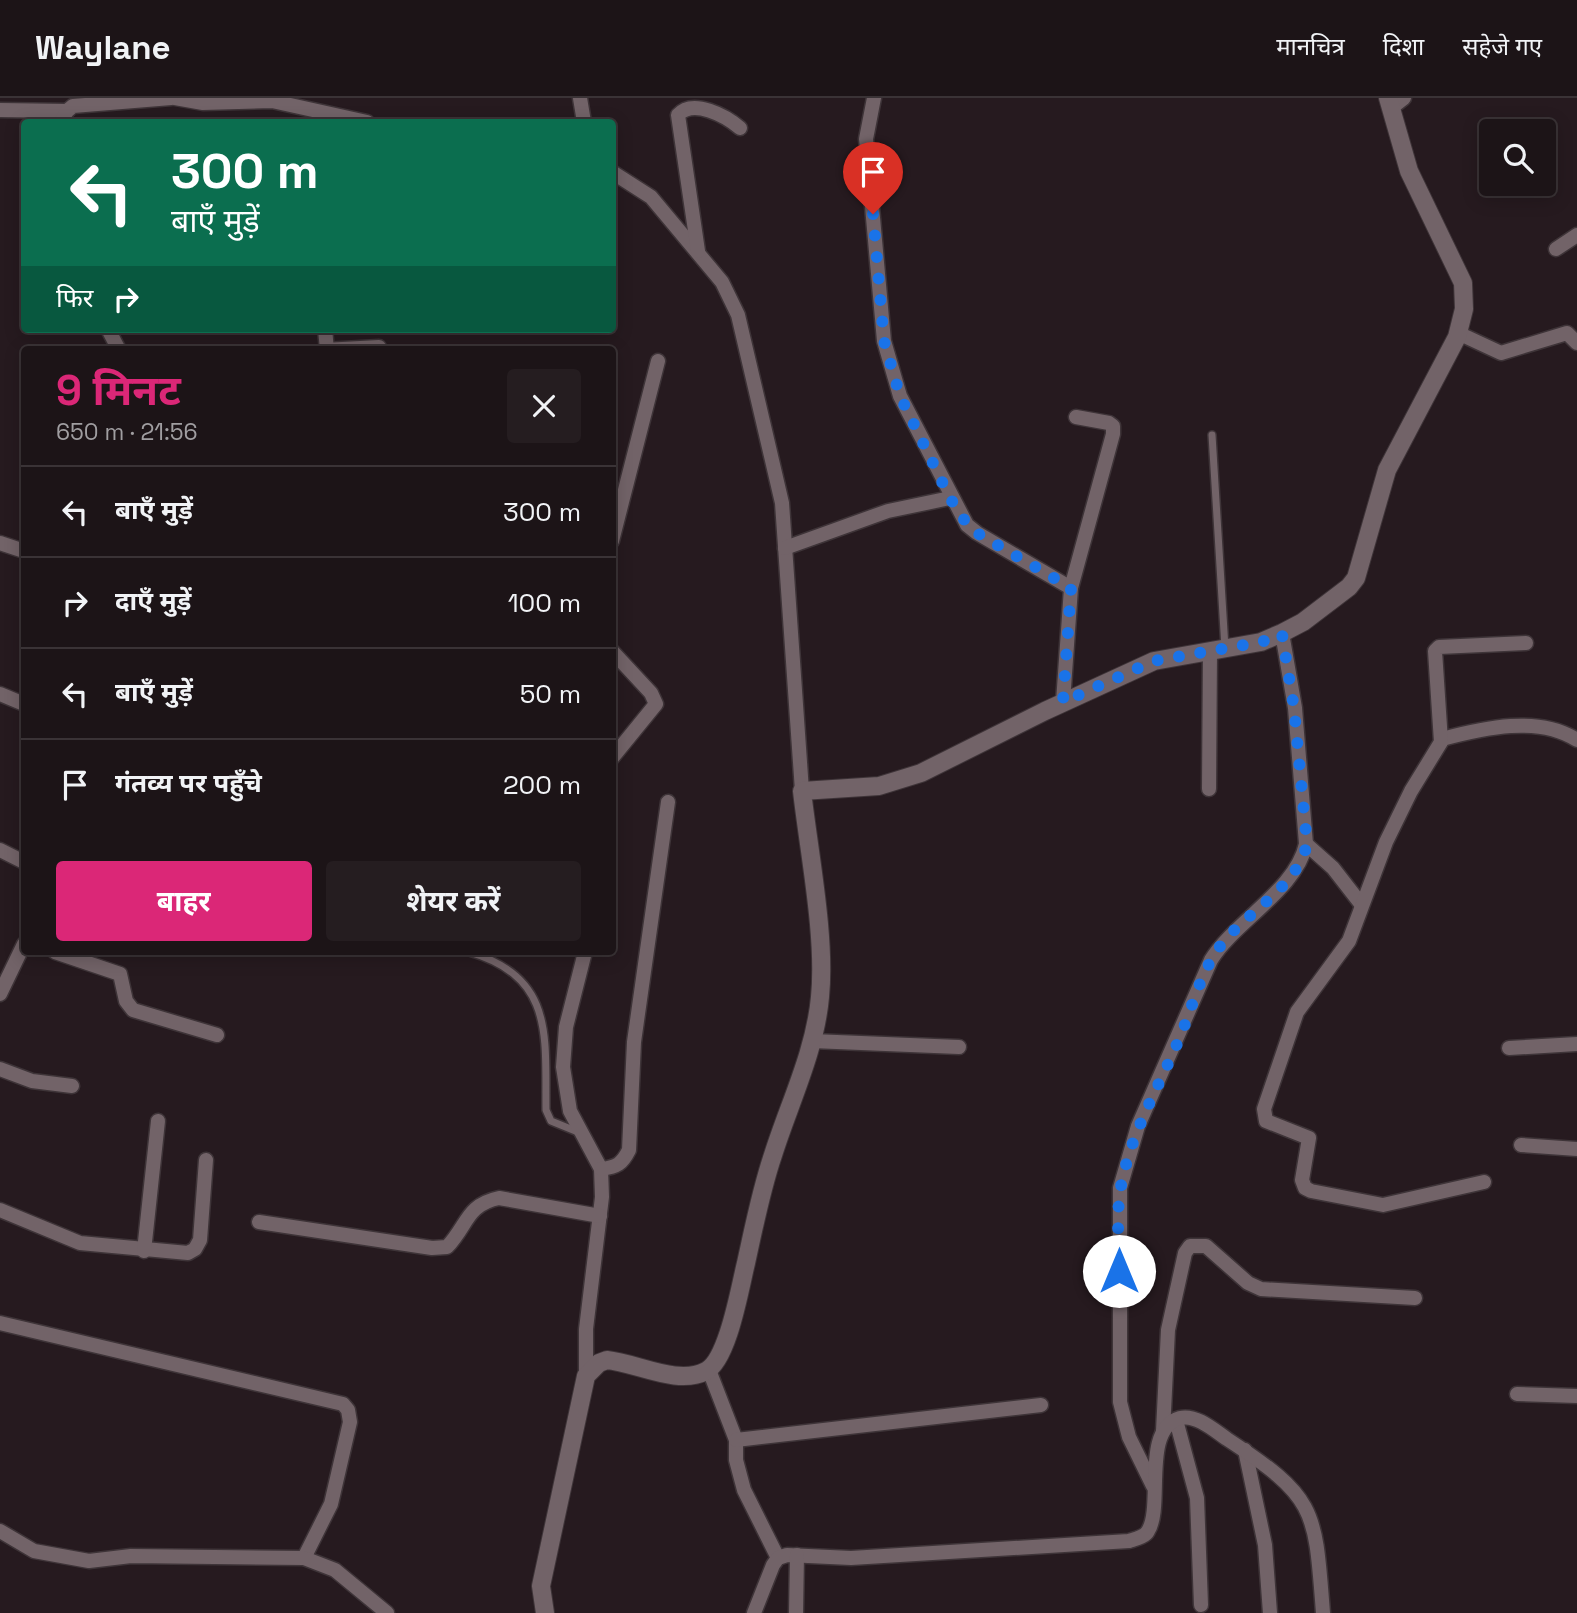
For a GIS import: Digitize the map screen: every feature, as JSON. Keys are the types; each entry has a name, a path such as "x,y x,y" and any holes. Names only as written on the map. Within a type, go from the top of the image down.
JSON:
{"street":[{"path":"0,110 20,104 64,117 73,106 95,102 173,98 203,103 272,101 353,119"},
{"path":"580,98 584,119"},
{"path":"874,98 866,139 884,341 900,396 950,498 967,524 977,533 1071,588"},
{"path":"802,791 878,786 921,773 1063,702 1154,661 1261,642 1282,634 1338,597 1356,578 1387,470 1458,333 1464,309 1463,282 1413,180 1394,102"},
{"path":"698,252 678,115 686,109 711,108 740,128"},
{"path":"586,1376 599,1363 607,1360 674,1375 709,1370 717,1359 730,1329 771,1158 812,1041 820,999 822,969 802,791 782,503 738,315 722,282 651,197 616,175"},
{"path":"1556,249 1577,235"},
{"path":"1458,333 1501,353 1567,333 1577,343"},
{"path":"616,525 658,361"},
{"path":"1063,702 1071,588 1113,434 1113,426 1109,423 1076,417"},
{"path":"785,548 888,511 950,498"},
{"path":"0,543 21,550"},
{"path":"1153,1486 1129,1437 1120,1402 1120,1188 1138,1126 1211,960 1224,942 1290,876 1300,863 1307,844 1294,708 1282,634"},
{"path":"1484,1182 1383,1205 1311,1191 1304,1188 1301,1180 1310,1138 1270,1123 1264,1117 1264,1109 1297,1012 1349,941 1361,904 1406,801 1442,739 1435,651 1439,647 1525,643"},
{"path":"1209,789 1217,650"},
{"path":"616,654 651,693 656,704 616,753"},
{"path":"0,694 21,704"},
{"path":"1442,739 1485,728 1548,727 1577,740"},
{"path":"601,1169 616,1167 624,1162 629,1150 634,1042 668,802"},
{"path":"1307,844 1333,868 1361,904"},
{"path":"0,850 21,860"},
{"path":"0,994 21,950"},
{"path":"64,955 120,974 126,1000 133,1010 218,1035"},
{"path":"541,1611 541,1586 586,1376 586,1329 600,1216 601,1169 570,1111 562,1067 566,1027 584,955"},
{"path":"812,1041 959,1047"},
{"path":"1509,1048 1577,1044"},
{"path":"0,1069 32,1081 72,1086"},
{"path":"144,1251 158,1121"},
{"path":"1521,1145 1577,1149"},
{"path":"0,1210 80,1243 188,1253 195,1249 200,1240 206,1160"},
{"path":"259,1222 432,1248 447,1247 471,1211 483,1202 499,1198 600,1216"},
{"path":"778,1558 797,1555 851,1558 1129,1541 1148,1531 1153,1486 1164,1431 1168,1330 1185,1253 1190,1246 1206,1246 1248,1283 1261,1289 1415,1298"},
{"path":"0,1324 343,1404 348,1410 350,1422 331,1504 304,1558"},
{"path":"709,1370 736,1440 736,1460 744,1490 778,1558"},
{"path":"1517,1394 1577,1396"},
{"path":"736,1440 1041,1405"},
{"path":"1164,1431 1176,1419 1183,1417 1205,1424 1274,1469 1308,1508 1318,1541 1323,1613"},
{"path":"1176,1419 1199,1507 1201,1605"},
{"path":"1245,1450 1265,1545 1270,1613"},
{"path":"0,1531 34,1551 89,1561 131,1556 304,1558 335,1570 387,1613"},
{"path":"796,1613 797,1555"},
{"path":"754,1613 778,1558"}],"lane":[{"path":"1212,435 1217,650"},
{"path":"477,955 508,967 526,985 540,1008 545,1026 546,1110 551,1121 582,1134"}],"route":[{"path":"873,214 884,341 900,396 950,498 960,515 977,533 1071,588 1063,702 1154,661 1261,642 1282,634 1294,708 1307,844 1300,863 1290,876 1224,942 1211,960 1179,1038 1149,1099 1120,1188 1119,1271"}]}
